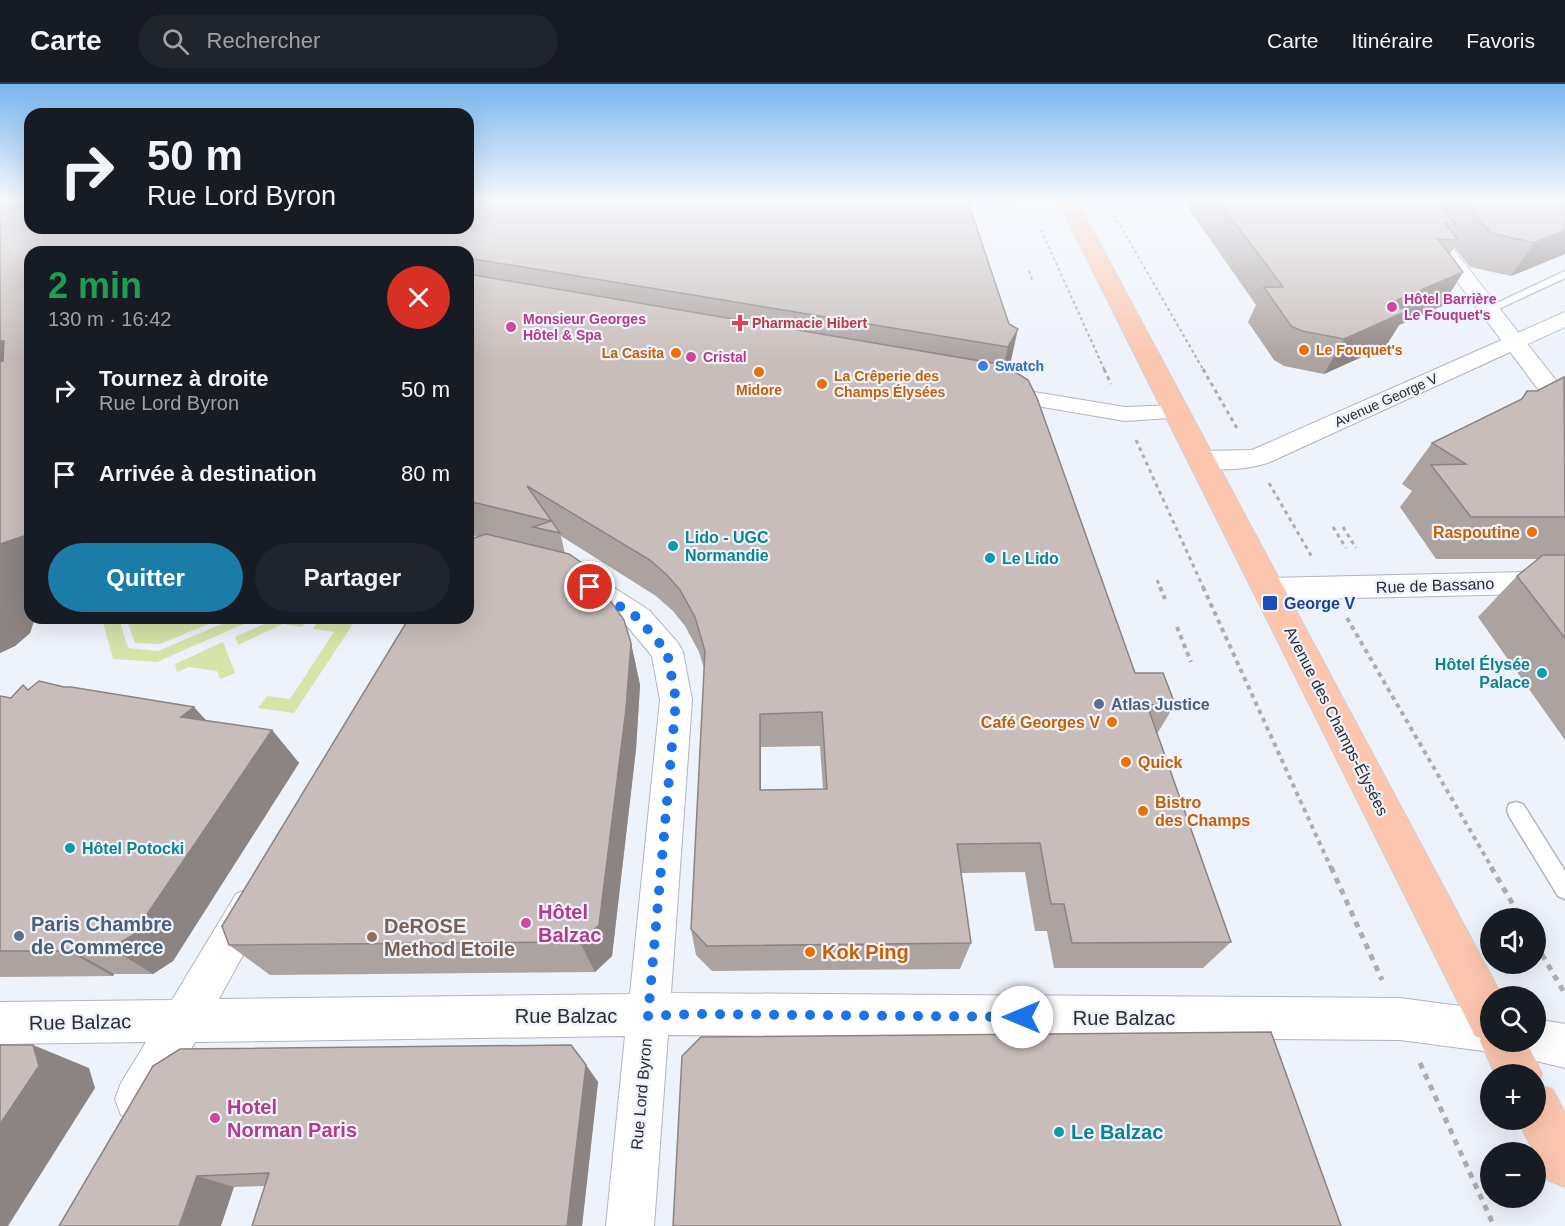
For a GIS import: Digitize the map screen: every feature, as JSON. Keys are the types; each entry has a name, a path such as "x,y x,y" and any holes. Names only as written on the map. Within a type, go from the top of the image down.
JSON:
{"main road":[{"name":"Avenue des Champs-Élysées","path":"1093,252 1480,999"},
{"path":"1546,1126 1565,1162"}],"street":[{"path":"1444,252 1565,408"},
{"name":"Avenue George V","path":"1201,460 1255,458 1565,319"},
{"path":"976,389 1125,414 1176,412"},
{"name":"Rue Lord Byron","path":"535,574 590,587 638,618 667,652 676,700 630,1226"},
{"name":"Rue de Bassano","path":"1268,589 1565,582"},
{"path":"122,1124 267,879"},
{"name":"Rue Balzac","path":"0,1023 696,1014 1400,1020 1480,1030"},
{"path":"1546,1042 1565,1046"}],"lane":[{"path":"1488,310 1565,274"},
{"path":"1516,810 1565,889"}],"path":[{"path":"1051,252 1112,387"},
{"path":"1136,252 1515,908"},
{"path":"1029,271 1033,282"},
{"path":"1135,436 1383,982"},
{"path":"1333,527 1346,548"},
{"path":"1343,527 1356,548"},
{"path":"1157,580 1165,599"},
{"path":"1177,627 1191,662"},
{"path":"1546,961 1565,994"},
{"path":"1415,1054 1494,1226"}],"green space":[{"path":"103,624 121,624 128,648 158,651 222,624 243,624 157,662 113,659"},
{"path":"128,624 208,624 160,644 135,643"},
{"path":"264,624 283,624 238,645 235,637"},
{"path":"283,624 304,624 302,627"},
{"path":"316,624 353,624 294,713 258,708 267,696 290,699 334,632 313,629"},
{"path":"223,642 235,673 220,679 217,671 189,667 177,672 175,664"}],"building":[{"path":"0,252 24,252 24,536 0,544 0,362 3,361 4,341 0,341"},
{"path":"474,252 985,252 1009,324 1018,329 1008,347 474,259"},
{"path":"1257,252 1448,252 1463,272 1390,303 1407,311 1344,339 1302,331 1291,326 1264,287 1283,287"},
{"path":"474,275 1004,365 1028,380 1037,398 1135,673 1163,673 1175,704 1147,705 1231,942 1072,943 1064,904 1051,904 1040,843 957,844 971,943 707,946 691,929 705,651 695,617 680,590 650,560 527,486 560,533 533,527 551,521 474,502","holes":["822,712 827,789 760,790 760,714"]},
{"path":"1564,377 1565,517 1471,517 1431,465 1466,464 1432,443 1522,399 1527,391 1537,391"},
{"path":"486,534 569,554 585,565 624,620 631,643 626,709 599,925 580,942 229,945 222,926 405,624 474,624 474,538"},
{"path":"1543,555 1565,555 1565,638 1517,576"},
{"name":"Hôtel Potocki","path":"39,681 194,707 181,717 272,730 133,935 111,948 69,949 68,951 0,951 0,696 11,698 23,685 28,690"},
{"path":"1271,1032 1341,1226 673,1226 682,1056 701,1037"},
{"path":"0,1045 33,1045 39,1066 0,1124"},
{"path":"571,1045 586,1065 567,1226 252,1226 269,1173 197,1176 179,1226 59,1226 153,1066 180,1049"}],"place":[{"name":"Hôtel Barrière Le Fouquet's","path":"1392,307"},
{"name":"Pharmacie Hibert","path":"740,323"},
{"name":"Monsieur Georges Hôtel & Spa","path":"511,327"},
{"name":"Le Fouquet's","path":"1304,350"},
{"name":"La Casita","path":"676,353"},
{"name":"Cristal","path":"691,357"},
{"name":"Swatch","path":"983,366"},
{"name":"Midore","path":"759,372"},
{"name":"La Crêperie des Champs Élysées","path":"822,384"},
{"name":"Raspoutine","path":"1532,532"},
{"name":"Lido - UGC Normandie","path":"673,546"},
{"name":"Le Lido","path":"990,558"},
{"name":"George V","path":"1270,603"},
{"name":"Hôtel Élysée Palace","path":"1542,673"},
{"name":"Atlas Justice","path":"1099,704"},
{"name":"Café Georges V","path":"1112,722"},
{"name":"Quick","path":"1126,762"},
{"name":"Bistro des Champs","path":"1143,811"},
{"name":"Hôtel Potocki","path":"70,848"},
{"name":"Hôtel Balzac","path":"526,923"},
{"name":"Paris Chambre de Commerce","path":"19,936"},
{"name":"DeROSE Method Etoile","path":"372,937"},
{"name":"Kok Ping","path":"810,952"},
{"name":"Hotel Norman Paris","path":"215,1118"},
{"name":"Le Balzac","path":"1059,1132"}],"route":[{"path":"590,587 638,618 667,652 676,700 648,1016 696,1014 1022,1017"}]}
